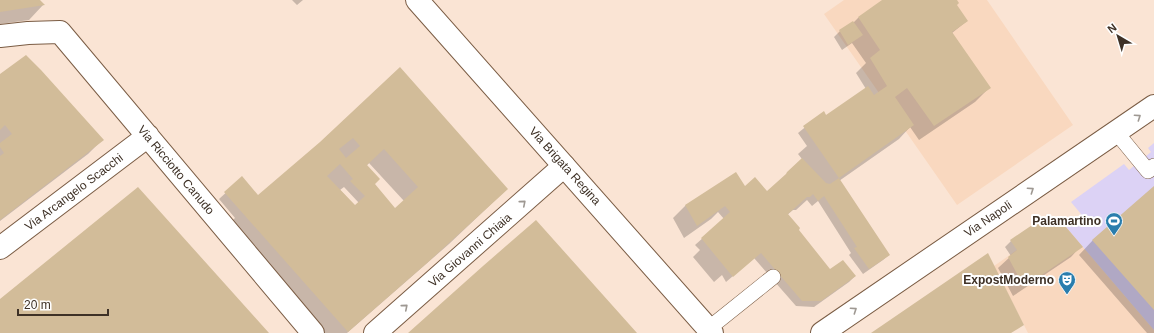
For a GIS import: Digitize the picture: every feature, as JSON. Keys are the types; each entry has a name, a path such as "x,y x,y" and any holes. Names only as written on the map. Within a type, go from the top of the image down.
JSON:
{"street":[{"name":"Via Brigata Regina","path":"417,0 710,331"},
{"name":"Via Ricciotto Canudo","path":"28,33 60,32 313,333"},
{"path":"0,36 28,33"},
{"path":"0,53 28,33"},
{"name":"Via Napoli","path":"822,333 1154,106"},
{"name":"Via Arcangelo Scacchi","path":"0,248 148,136"},
{"name":"Via Giovanni Chiaia","path":"375,333 564,166"}],"lane":[{"path":"1116,132 1148,171 1154,166"},
{"path":"710,331 773,277"}],"shaded area":[{"path":"844,0 987,0 1073,125 957,205 824,14"},
{"name":"Palamartino","path":"1154,143 1154,330 1065,226 1081,214 1071,202 1124,164 1129,170 1151,152 1148,148"},
{"name":"ExpostModerno","path":"1060,220 1154,330 1154,333 1028,333 994,266"}],"building":[{"path":"0,0 40,0 45,5 0,12"},
{"path":"882,0 957,0 959,3 957,5 968,21 952,32 991,88 934,126 907,88 895,97 914,125 839,178 803,126 824,111 826,115 868,86 874,95 887,86 870,58 880,50 858,17"},
{"path":"853,21 863,35 848,45 839,30"},
{"path":"26,55 104,140 0,220 0,156 4,153 0,147 0,143 12,134 5,125 0,130 0,74"},
{"path":"400,67 508,189 348,332 224,192 242,176 258,195 320,142","holes":["353,138 360,146 346,158 339,149","384,149 418,187 395,208 375,184 380,179 367,165","340,164 353,179 350,181 365,196 355,205 327,176"]},
{"path":"802,158 826,183 830,184 839,178 890,255 869,269 854,248 857,247 824,196 818,201 813,194 810,197 807,197 788,214 830,269 843,260 856,276 821,301 802,301 761,253 733,277 701,238 730,212 725,206 697,226 685,205 736,172 745,186 755,177 767,191"},
{"path":"1154,186 1154,310 1092,240"},
{"path":"138,187 269,333 0,333 0,299"},
{"path":"1044,217 1051,226 1060,220 1083,247 1024,287 1008,257 1017,250 1010,240"},
{"path":"536,220 637,333 408,333 483,266"},
{"path":"988,253 1024,325 1011,333 871,333"}],"place":[{"name":"Palamartino","path":"1114,236"},
{"name":"ExpostModerno","path":"1067,295"}]}
